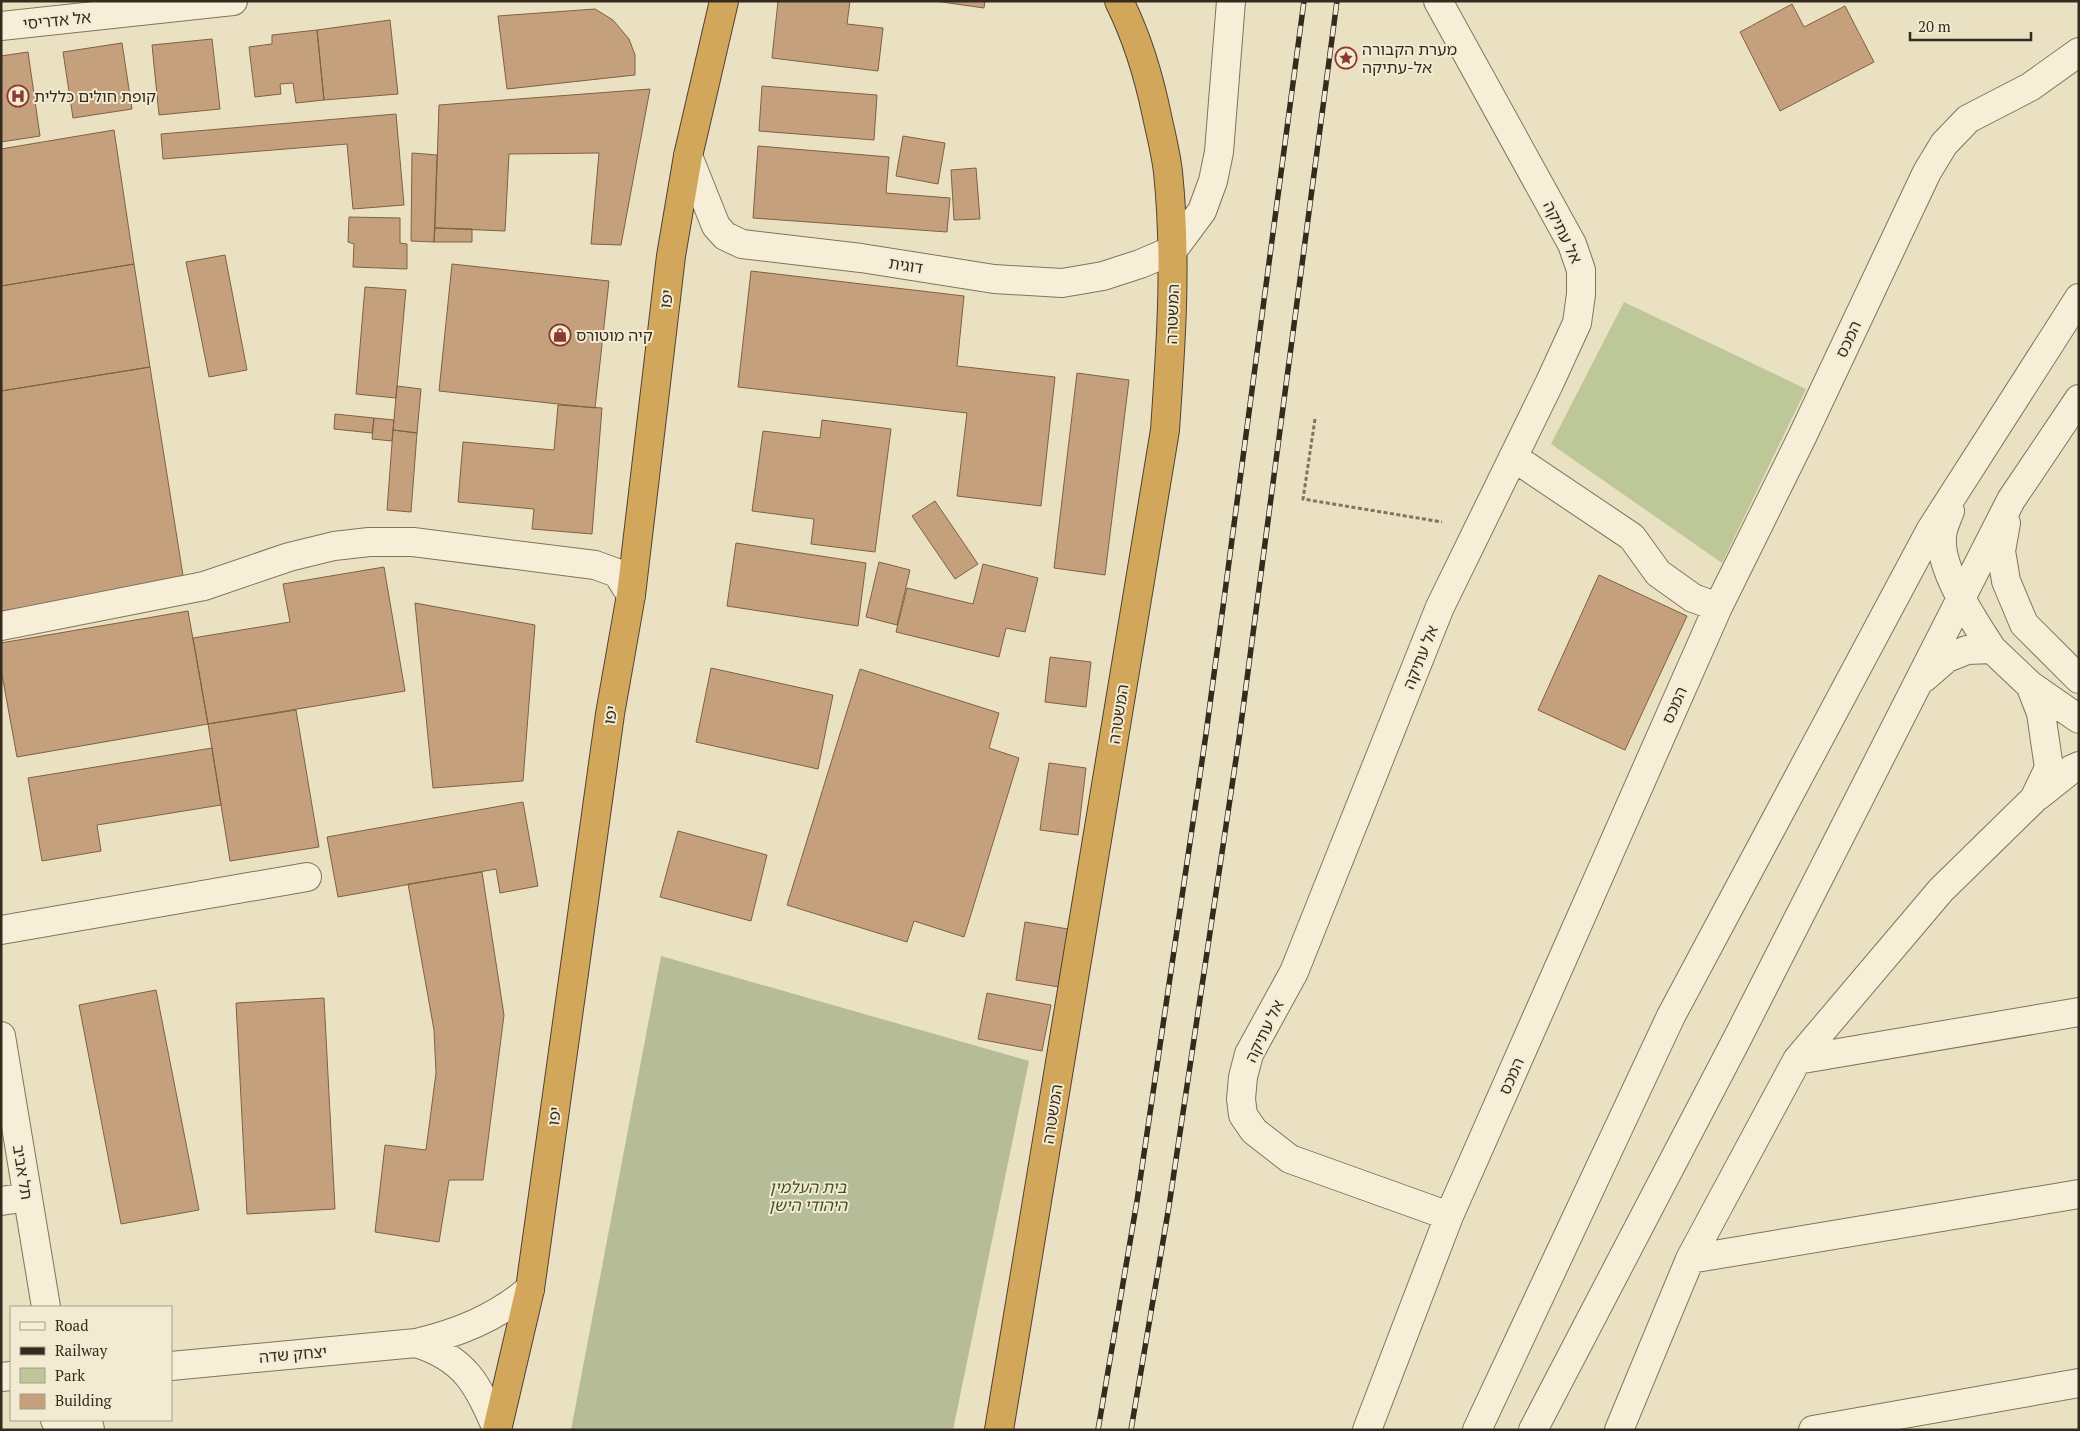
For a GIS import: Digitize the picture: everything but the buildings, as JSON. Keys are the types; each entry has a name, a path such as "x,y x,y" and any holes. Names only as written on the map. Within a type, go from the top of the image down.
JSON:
{"highway":[{"name":"יפו","path":"497,1430 530,1289 610,714 631,595 671,256 688,156 724,1"},
{"name":"המשטרה","path":"999,1430 1165,430 1172,329 1173,250 1168,170 1151,87 1128,19 1119,1"}],"street":[{"name":"אל אדריסי","path":"1,26 233,1"},
{"path":"1173,250 1202,211 1214,181 1219,152 1231,1"},
{"name":"אל עתיקה","path":"1438,1 1572,244 1581,270 1581,294 1577,324 1440,607 1294,972 1249,1054 1243,1077 1241,1099 1243,1115 1254,1131 1290,1159 1449,1216"},
{"name":"המכס","path":"1367,1430 1449,1216 1718,607 1802,438 1927,172 1944,144 1968,118 2030,86 2079,52"},
{"name":"דוגית","path":"688,156 716,226 725,236 742,244 861,258 994,278 1062,283 1103,276 1140,264 1173,250"},
{"path":"1477,1430 1671,1016 1930,531 2079,298"},
{"path":"1533,1430 1734,1046 2010,500 2079,400"},
{"path":"1513,457 1632,537 1658,573 1693,598 1718,607"},
{"path":"1957,488 1942,538 1947,569 1961,597 1992,649 2030,684 2079,720"},
{"path":"2010,500 2001,551 2006,581 2024,624 2079,679"},
{"path":"1,626 204,586 288,557 334,546 369,542 413,542 595,566 617,573 631,595"},
{"path":"1917,684 1947,658 1967,650 1992,649"},
{"path":"2030,684 2041,712 2049,768 2034,799"},
{"path":"1619,1430 1690,1259 1797,1060 1941,890 2034,799 2072,769 2079,766"},
{"path":"1,930 307,877"},
{"path":"1797,1060 2079,1012"},
{"name":"תל אביב","path":"1,1036 14,1199 46,1306"},
{"path":"1690,1259 2079,1194"},
{"name":"יצחק שדה","path":"172,1366 416,1343 455,1333 472,1326 516,1301 530,1289"},
{"name":"יצחק שדה","path":"416,1343 450,1357 463,1368 487,1406 497,1430"},
{"path":"1812,1430 2079,1383"},
{"path":"49,1421 58,1430"}],"path":[{"path":"1315,419 1303,499 1479,528"}],"green space":[{"path":"1624,302 1806,389 1722,563 1551,444"},
{"name":"בית העלמין היהודי הישן","path":"661,956 1029,1061 953,1430 571,1430"}],"railway":[{"path":"1098,1430 1137,1201 1206,734 1304,1"},
{"path":"1131,1430 1169,1206 1239,739 1337,1"}],"place":[{"name":"מערת הקבורה אל-עתיקה","path":"1346,58"},
{"name":"קופת חולים כללית","path":"18,96"},
{"name":"קיה מוטורס","path":"560,335"}]}
